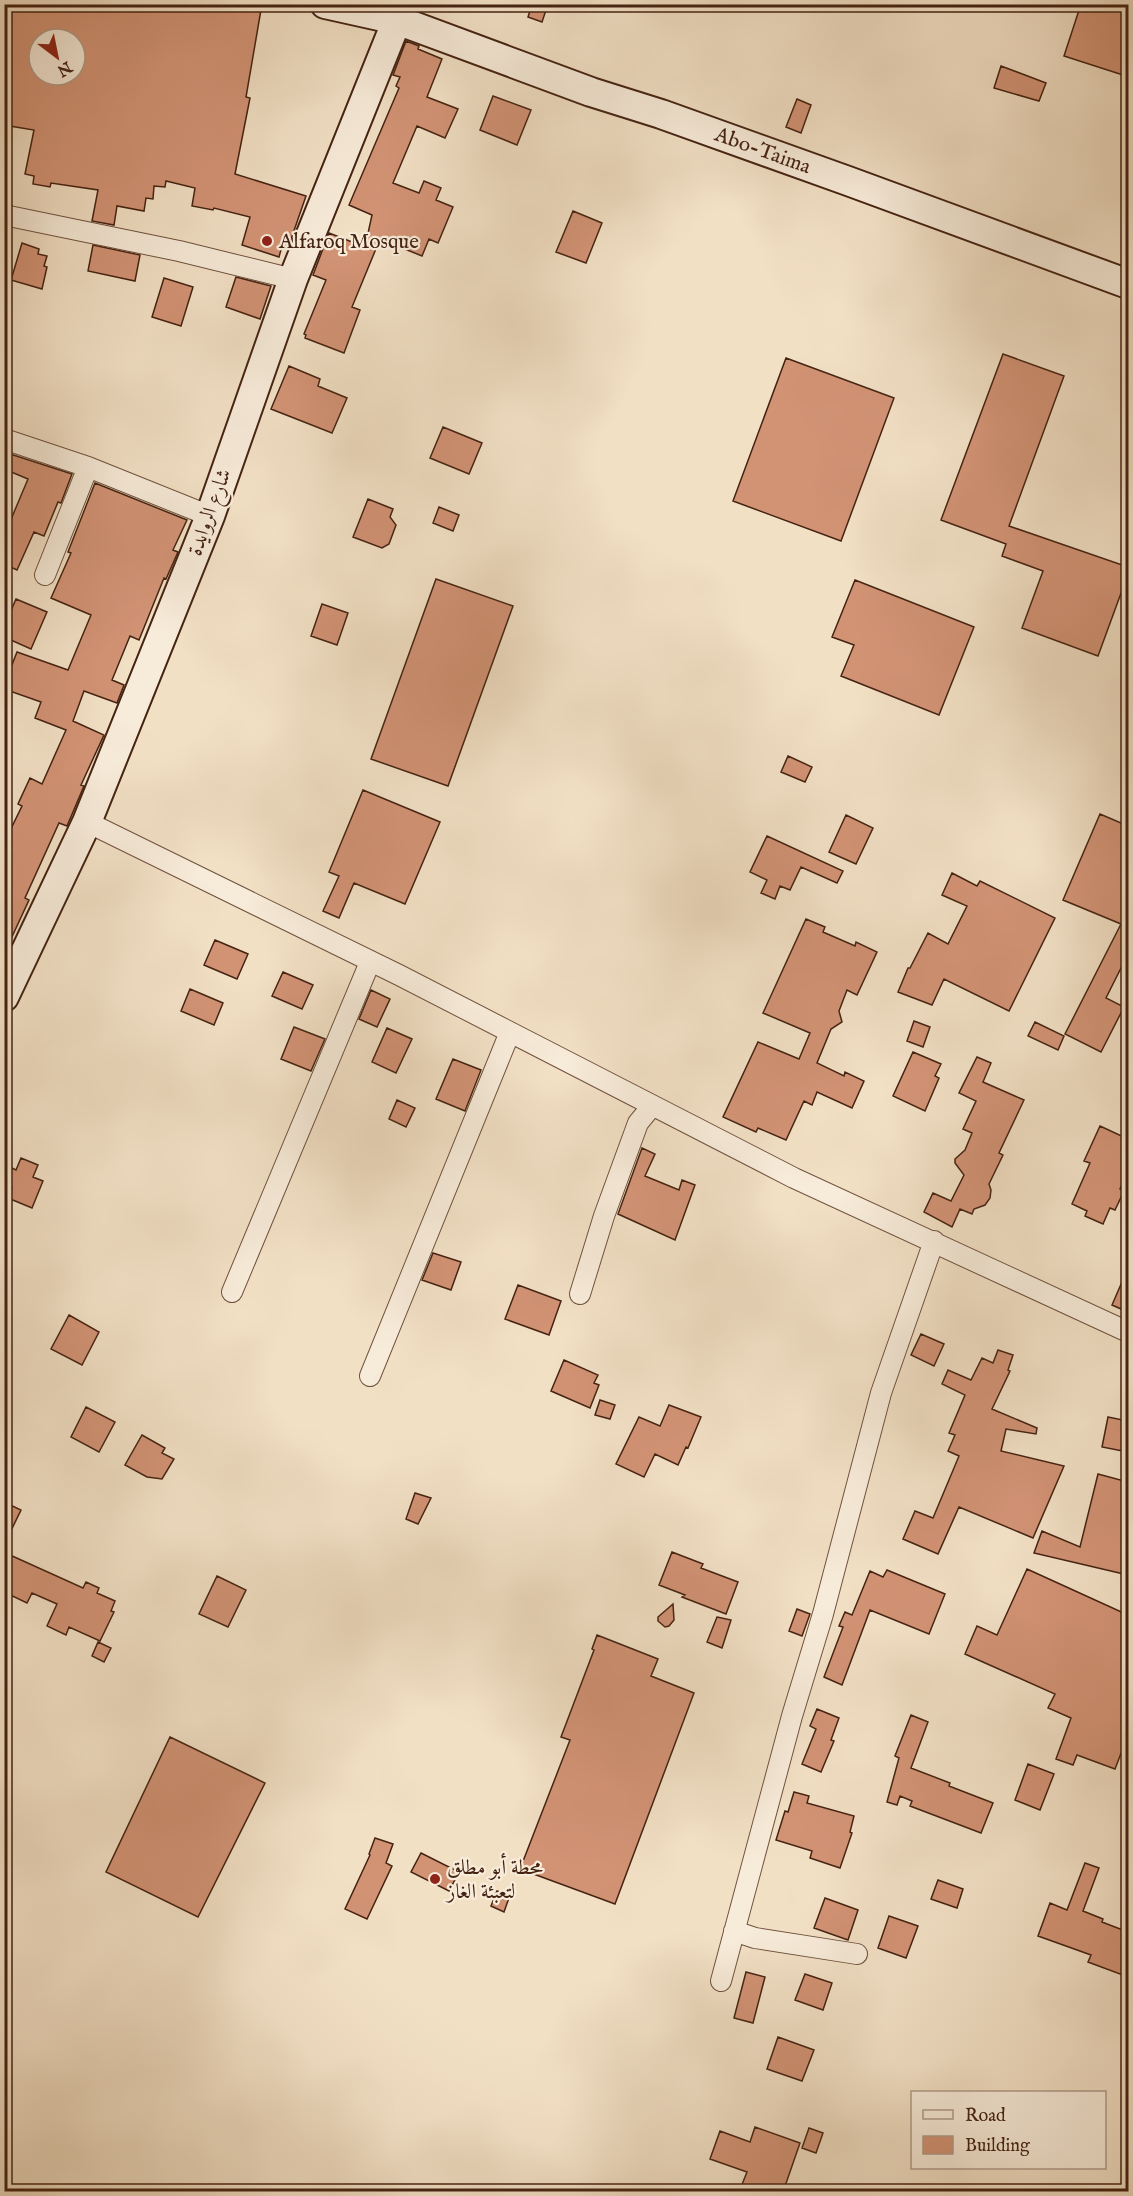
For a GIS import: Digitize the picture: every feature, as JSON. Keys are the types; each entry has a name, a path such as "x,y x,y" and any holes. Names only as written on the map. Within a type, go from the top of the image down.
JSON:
{"street":[{"name":"Abo-Taima","path":"325,4 397,20 591,92 782,157 1128,284"},
{"name":"شارع الروايدة","path":"4,997 87,822 210,516 293,279 397,20"},
{"path":"4,215 189,253 293,279"},
{"path":"4,439 88,467 210,516"},
{"path":"45,575 88,467"},
{"path":"87,822 510,1032 794,1178 1128,1332"},
{"path":"232,1292 370,962"},
{"path":"370,1376 510,1032"},
{"path":"579,1294 604,1216 638,1123 652,1106"},
{"path":"721,1981 792,1716 823,1614 881,1393 934,1241"},
{"path":"734,1931 755,1938 857,1954"}],"building":[{"path":"4,4 262,4 246,97 250,98 235,174 306,196 288,248 282,246 279,257 242,245 250,217 214,208 213,210 192,206 195,188 166,181 165,187 154,186 153,199 146,198 144,211 117,206 114,225 92,221 98,190 51,183 50,187 33,184 34,176 25,174 34,130 4,125"},
{"path":"532,4 548,4 542,22 528,17"},
{"path":"1081,4 1128,4 1128,58 1123,75 1064,56"},
{"path":"406,41 442,59 427,97 458,109 445,138 417,126 393,183 419,193 424,181 441,188 436,200 453,207 438,243 429,239 422,256 380,239 352,307 360,310 344,353 305,338 304,334 326,280 313,275 329,233 365,247 372,215 349,205 399,88 396,86 400,77 393,75"},
{"path":"1001,66 1046,83 1039,101 994,88"},
{"path":"493,96 531,110 517,145 480,130"},
{"path":"797,99 811,105 801,133 786,127"},
{"path":"573,211 602,223 586,263 556,252"},
{"path":"22,243 39,249 38,254 47,256 42,289 11,280"},
{"path":"93,245 140,255 135,281 88,271"},
{"path":"236,277 271,286 260,319 226,307"},
{"path":"164,278 193,287 181,326 152,317"},
{"path":"1003,354 1064,376 1009,526 1128,567 1128,574 1098,656 1022,628 1043,571 1002,556 1006,544 941,520"},
{"path":"786,358 894,398 841,541 733,501"},
{"path":"289,366 320,379 318,386 347,398 332,433 271,409"},
{"path":"443,427 482,443 469,474 430,458"},
{"path":"4,452 72,474 61,503 58,502 44,536 34,532 17,570 4,564 4,536 28,479 4,469"},
{"path":"95,483 187,520 173,550 178,552 166,579 164,578 139,640 130,636 112,680 124,685 117,703 84,691 73,721 104,735 81,785 84,786 67,826 59,823 25,898 29,900 4,954 4,843 22,806 18,804 30,778 42,784 66,730 35,718 41,702 4,689 4,685 17,652 68,670 91,615 51,598 71,553 68,552"},
{"path":"368,499 393,509 390,517 396,525 389,544 382,548 353,537"},
{"path":"439,507 459,515 453,531 433,523"},
{"path":"436,579 513,606 448,786 371,759"},
{"path":"855,580 974,627 939,715 841,676 854,645 832,637"},
{"path":"16,599 47,612 31,649 4,637 4,627"},
{"path":"322,604 348,613 337,645 311,636"},
{"path":"788,756 812,767 805,782 781,772"},
{"path":"363,790 440,822 405,904 354,883 339,918 323,911 339,876 329,872"},
{"path":"1100,814 1128,826 1128,954 1106,998 1124,1007 1101,1052 1065,1034 1121,924 1063,900"},
{"path":"846,815 873,828 856,864 829,852"},
{"path":"767,836 843,871 837,883 801,867 790,890 780,886 775,899 761,893 767,880 750,872"},
{"path":"952,873 977,886 980,881 1055,918 1009,1011 944,979 932,1005 898,992 908,968 928,933 948,944 967,906 942,895"},
{"path":"806,919 825,927 823,932 855,946 856,942 877,952 857,995 847,990 839,1011 842,1022 831,1029 817,1063 844,1076 845,1072 864,1081 852,1108 817,1092 812,1105 804,1101 786,1140 758,1128 756,1132 723,1117 758,1042 799,1059 810,1033 763,1013"},
{"path":"215,940 248,954 237,979 204,965"},
{"path":"283,972 313,985 302,1009 272,996"},
{"path":"190,989 223,1003 214,1025 181,1011"},
{"path":"371,990 390,999 377,1027 359,1019"},
{"path":"914,1021 930,1027 923,1047 907,1041"},
{"path":"1035,1022 1064,1036 1058,1050 1028,1036"},
{"path":"294,1027 325,1039 311,1071 281,1059"},
{"path":"387,1028 412,1039 396,1073 372,1062"},
{"path":"913,1052 941,1064 935,1076 939,1078 925,1111 893,1096"},
{"path":"977,1057 991,1063 983,1082 1024,1100 999,1153 1003,1155 989,1184 990,1198 985,1205 974,1209 972,1214 960,1209 952,1227 924,1212 933,1193 951,1201 964,1175 955,1163 955,1159 965,1150 972,1133 963,1129 976,1101 959,1093"},
{"path":"453,1059 481,1070 465,1111 436,1099"},
{"path":"397,1100 415,1108 406,1127 389,1119"},
{"path":"1100,1126 1128,1139 1128,1171 1120,1189 1124,1191 1115,1210 1110,1208 1103,1224 1085,1216 1087,1211 1072,1204 1090,1163 1084,1161"},
{"path":"642,1148 655,1154 645,1176 679,1190 682,1180 695,1185 675,1240 618,1214"},
{"path":"21,1158 38,1165 33,1177 43,1181 32,1208 8,1198 12,1188 4,1185 4,1179 10,1167 16,1170"},
{"path":"433,1253 461,1262 451,1290 422,1280"},
{"path":"1128,1268 1128,1312 1112,1305"},
{"path":"518,1285 561,1301 549,1335 505,1319"},
{"path":"69,1315 99,1332 82,1365 51,1349"},
{"path":"921,1334 944,1344 934,1366 911,1355"},
{"path":"998,1350 1013,1355 1008,1370 1010,1371 992,1409 1037,1428 1036,1434 1006,1429 1001,1451 1064,1466 1033,1538 959,1507 938,1554 903,1539 915,1511 933,1518 959,1456 948,1451 955,1435 949,1433 965,1395 942,1384 948,1370 971,1380 982,1358 993,1363"},
{"path":"564,1360 598,1375 594,1383 599,1385 590,1408 551,1391"},
{"path":"600,1400 615,1405 610,1419 595,1415"},
{"path":"669,1405 701,1417 678,1465 655,1454 644,1477 616,1464 639,1417 660,1426"},
{"path":"86,1407 115,1422 99,1452 71,1437"},
{"path":"1108,1417 1128,1421 1128,1452 1102,1447"},
{"path":"142,1435 165,1448 162,1453 174,1459 162,1479 147,1477 125,1465"},
{"path":"1098,1474 1128,1482 1128,1575 1034,1553 1042,1531 1080,1547"},
{"path":"415,1493 431,1498 418,1524 406,1519"},
{"path":"4,1502 21,1510 4,1545"},
{"path":"672,1552 703,1564 701,1568 738,1582 726,1614 682,1597 685,1595 659,1585"},
{"path":"10,1555 83,1588 86,1582 99,1588 97,1593 115,1601 111,1611 114,1612 100,1641 69,1627 66,1635 47,1626 57,1604 32,1593 27,1603 6,1593 11,1582 4,1579 4,1567"},
{"path":"1027,1569 1128,1615 1128,1735 1115,1769 1077,1755 1073,1765 1056,1759 1071,1718 1048,1708 1055,1694 965,1654 977,1626 997,1635"},
{"path":"887,1570 945,1594 929,1634 870,1610 842,1685 824,1677 843,1627 839,1626 845,1612 852,1615 870,1571 883,1577"},
{"path":"217,1576 246,1590 228,1627 199,1614"},
{"path":"673,1604 674,1620 665,1627 658,1621 658,1617"},
{"path":"797,1609 810,1614 802,1636 789,1631"},
{"path":"717,1617 731,1620 722,1648 707,1642"},
{"path":"597,1635 658,1659 651,1676 694,1693 615,1904 520,1869 570,1740 561,1737 594,1650 592,1649"},
{"path":"98,1642 111,1648 104,1662 92,1656"},
{"path":"817,1709 839,1718 831,1740 834,1741 821,1772 802,1764 816,1729 810,1726"},
{"path":"911,1715 928,1722 911,1768 993,1803 981,1833 910,1806 912,1801 900,1796 897,1805 887,1802 899,1758 895,1756"},
{"path":"170,1737 265,1783 198,1917 106,1872"},
{"path":"1028,1764 1054,1774 1040,1810 1015,1800"},
{"path":"794,1792 809,1796 807,1803 854,1816 850,1832 852,1833 840,1868 810,1858 812,1851 776,1840"},
{"path":"375,1838 393,1844 386,1863 392,1866 367,1919 345,1909 370,1855"},
{"path":"421,1853 459,1872 449,1891 411,1872"},
{"path":"1085,1863 1099,1868 1083,1911 1103,1919 1102,1922 1128,1932 1128,1977 1088,1962 1091,1955 1038,1936 1050,1903 1067,1910"},
{"path":"938,1880 963,1889 957,1908 931,1899"},
{"path":"497,1891 510,1895 504,1912 491,1906"},
{"path":"825,1898 858,1910 848,1940 814,1928"},
{"path":"889,1916 918,1926 906,1958 878,1948"},
{"path":"746,1972 765,1977 753,2023 734,2018"},
{"path":"805,1974 832,1983 823,2010 795,2000"},
{"path":"778,2037 814,2050 802,2081 767,2069"},
{"path":"755,2127 800,2143 783,2192 739,2192 747,2172 710,2159 720,2131 750,2142"},
{"path":"809,2128 823,2133 816,2153 802,2148"}],"place":[{"name":"Alfaroq Mosque","path":"267,241"},
{"name":"محطة أبو مطلق لتعبئة الغاز","path":"435,1879"}]}
